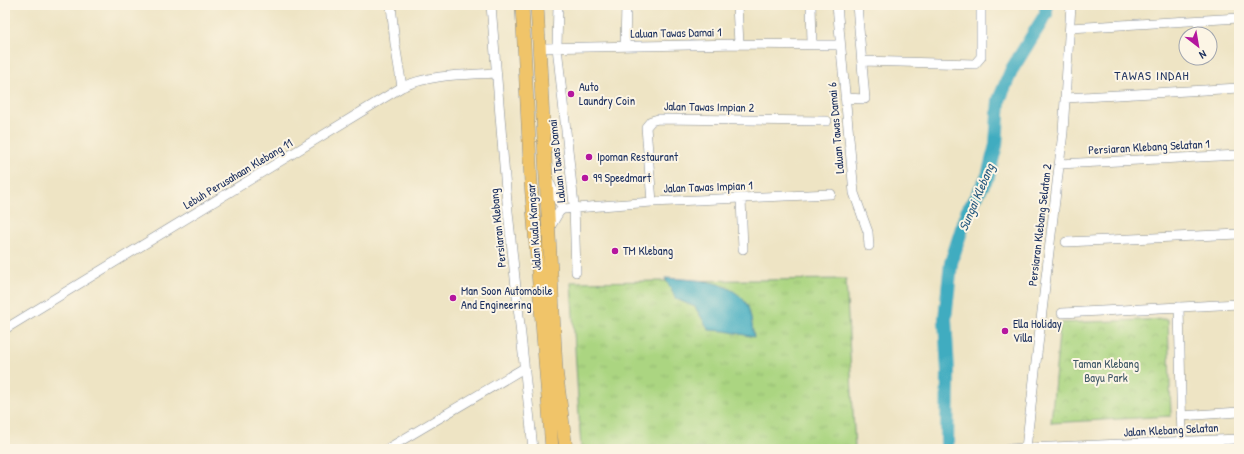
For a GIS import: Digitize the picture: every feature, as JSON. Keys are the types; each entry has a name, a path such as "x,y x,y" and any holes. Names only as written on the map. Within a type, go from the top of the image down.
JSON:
{"highway":[{"name":"Jalan Kuala Kangsar","path":"522,5 531,183 552,449"},
{"name":"Jalan Kuala Kangsar","path":"537,5 556,369 565,443"},
{"path":"547,388 551,396 557,449"},
{"path":"565,443 571,449"}],"street":[{"path":"391,5 395,44 402,87"},
{"name":"Persiaran Klebang","path":"491,5 496,73 533,449"},
{"name":"Laluan Tawas Damai","path":"558,5 557,47 574,208 576,272"},
{"path":"625,46 626,5"},
{"path":"738,5 739,44"},
{"path":"811,5 812,43"},
{"name":"Laluan Tawas Damai 6","path":"837,5 839,45 854,193 868,232 869,246"},
{"path":"845,98 865,98 857,5"},
{"path":"862,61 971,64 977,62 981,57 981,5"},
{"name":"Persiaran Klebang Selatan 2","path":"1026,448 1066,98 1071,5"},
{"path":"1070,28 1239,18"},
{"name":"Laluan Tawas Damai 1","path":"540,48 812,43 839,45"},
{"name":"Lebuh Perusahaan Klebang 11","path":"5,329 402,87 418,80 496,73"},
{"path":"1066,98 1239,88"},
{"name":"Jalan Tawas Impian 2","path":"652,202 646,127 651,121 658,119 827,121"},
{"name":"Persiaran Klebang Selatan 1","path":"1059,164 1239,155"},
{"path":"547,177 563,209 559,212 549,229"},
{"name":"Jalan Tawas Impian 1","path":"563,209 652,202 831,194"},
{"path":"741,198 743,249"},
{"path":"1066,242 1239,234"},
{"path":"1062,313 1239,304"},
{"path":"1179,307 1182,442"},
{"path":"387,449 524,368"},
{"path":"1181,416 1239,412"},
{"name":"Jalan Klebang Selatan","path":"1008,449 1095,448 1239,439"}],"green space":[{"path":"846,279 855,449 581,449 571,282"},
{"name":"Taman Klebang Bayu Park","path":"1168,319 1171,416 1051,423 1060,323"}],"water":[{"path":"665,278 698,280 730,289 748,306 754,337 726,331 709,330 695,307 676,299"}],"waterway":[{"name":"Sungai Klebang","path":"947,449 948,371 945,319 951,263 967,212 988,176 996,145 999,100 1012,69 1046,14 1046,5"}],"place":[{"name":"Auto Laundry Coin","path":"571,94"},
{"name":"Ipoman Restaurant","path":"589,157"},
{"name":"99 Speedmart","path":"585,178"},
{"name":"TM Klebang","path":"615,251"},
{"name":"Man Soon Automobile And Engineering","path":"453,298"},
{"name":"Ella Holiday Villa","path":"1005,331"}],"district":[{"name":"TAWAS INDAH","path":"1152,75"}]}
